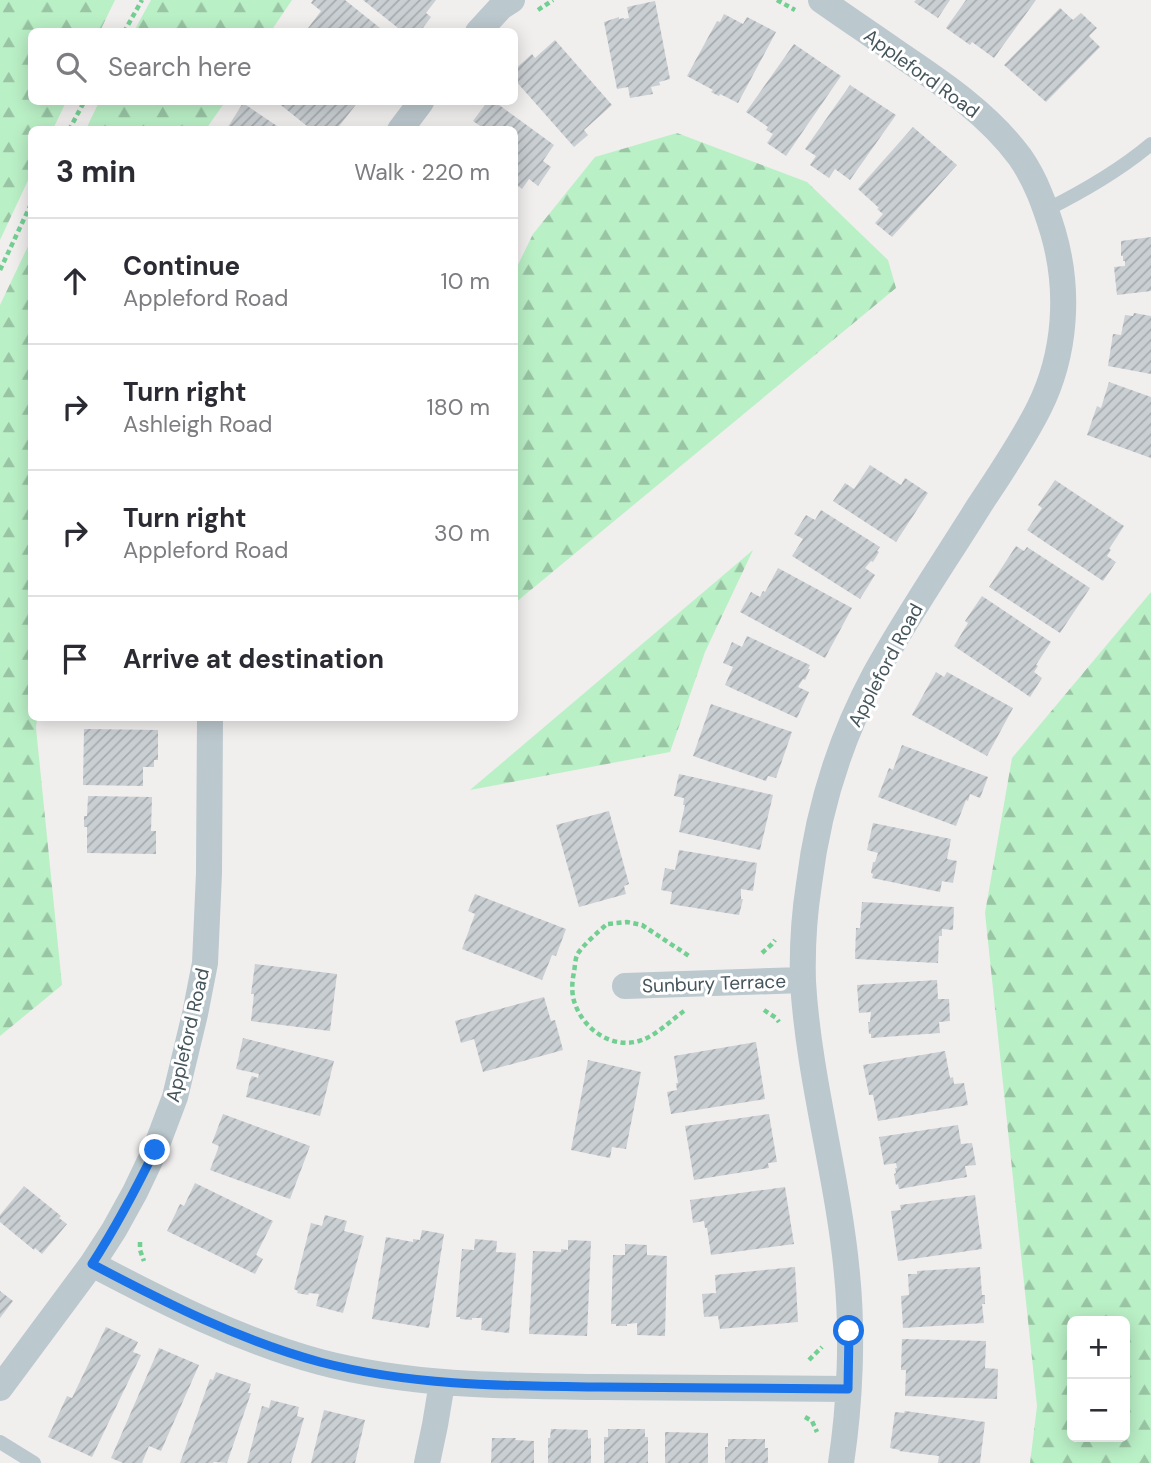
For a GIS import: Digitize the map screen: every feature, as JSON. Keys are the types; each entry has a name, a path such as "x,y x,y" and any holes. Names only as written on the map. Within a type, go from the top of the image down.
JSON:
{"street":[{"path":"482,28 512,0"},
{"name":"Appleford Road","path":"821,0 946,86 975,109 1021,158 1046,210 1061,266 1064,313 1052,376 1041,405 874,676 841,748 826,795 811,862 803,939 803,980 811,1054 848,1277 848,1389 841,1463"},
{"path":"403,126 419,105"},
{"name":"Appleford Road","path":"0,1388 92,1264 130,1202 176,1097 205,963 211,721"},
{"name":"Sunbury Terrace","path":"625,986 803,980"},
{"path":"92,1264 217,1326 321,1362 392,1377 507,1386 848,1389"},
{"path":"427,1463 442,1383"}],"lane":[{"path":"1046,210 1090,188 1151,144"},
{"path":"0,1443 34,1463"}],"path":[{"path":"126,28 142,0"},
{"path":"71,126 82,105"},
{"path":"0,270 28,210"},
{"path":"140,1237 144,1262"}],"green space":[{"path":"0,0 115,0 101,28 28,28 28,105 65,105 54,126 28,126 28,180 0,240"},
{"path":"151,0 292,0 273,28 136,28"},
{"path":"98,105 223,105 208,126 87,126"},
{"path":"677,133 807,182 888,260 896,288 518,601 518,265 533,234 595,157"},
{"path":"28,246 28,721 37,721 62,985 0,1036 0,305"},
{"path":"753,550 705,652 670,752 470,790"},
{"path":"1151,592 1151,1463 1030,1463 1037,1406 985,913 1012,758"}],"building":[{"path":"313,0 345,0 380,28 308,28 321,11 311,3"},
{"path":"363,0 436,0 426,13 431,17 423,28 398,28"},
{"path":"950,0 938,18 914,2"},
{"path":"966,0 1036,0 994,58 946,28"},
{"path":"655,1 670,79 651,87 653,94 630,98 628,87 617,89 604,22 619,17 629,18 627,7"},
{"path":"1060,8 1073,20 1081,13 1097,28 1089,36 1100,47 1046,102 1004,65"},
{"path":"724,14 743,24 747,17 776,32 738,103 711,92 713,90 687,76 717,21 720,22"},
{"path":"555,40 612,105 584,130 588,135 574,147 518,84 518,66 532,54 535,58"},
{"path":"794,44 841,76 786,156 767,143 773,134 766,130 768,127 746,112"},
{"path":"850,85 896,115 850,180 835,169 829,178 810,165 816,156 805,149"},
{"path":"242,105 246,105 277,126 229,126"},
{"path":"281,105 356,105 339,126 307,126"},
{"path":"485,105 499,105 554,145 543,161 551,167 538,186 529,179 522,189 518,186 518,126 480,126 473,121"},
{"path":"913,127 957,165 892,237 875,223 883,214 877,209 879,208 858,189"},
{"path":"1151,237 1151,291 1117,295 1114,267 1125,266 1121,256 1121,241"},
{"path":"1134,313 1151,316 1151,374 1108,366 1113,334 1121,335 1125,315 1133,316"},
{"path":"1109,382 1151,397 1151,458 1087,435 1097,406 1101,408"},
{"path":"870,465 901,485 905,478 928,493 896,542 833,501 845,483 854,489"},
{"path":"1055,480 1124,526 1109,549 1111,550 1107,556 1116,562 1103,581 1027,530 1042,508 1038,505"},
{"path":"821,510 880,547 873,562 865,568 875,575 860,599 792,556 803,539 794,534 806,515 815,520"},
{"path":"1016,546 1024,551 1027,547 1090,588 1060,633 989,587"},
{"path":"778,568 852,608 825,658 740,612 751,592 760,597 763,591 765,592"},
{"path":"982,596 1051,642 1036,665 1038,666 1034,672 1042,678 1030,697 954,646 968,623 965,621"},
{"path":"747,636 810,665 805,680 803,679 798,687 809,692 797,718 725,685 733,667 723,663 732,642 742,647"},
{"path":"936,672 944,677 947,672 1013,708 987,756 912,715"},
{"path":"711,704 792,732 776,778 768,776 766,781 693,756"},
{"path":"84,729 158,730 158,760 154,760 154,767 143,767 143,786 83,785"},
{"path":"902,745 988,777 980,798 970,794 968,801 966,800 956,826 878,797 889,768 893,770"},
{"path":"679,774 773,795 760,850 679,832 685,805 684,798 674,796"},
{"path":"88,796 152,797 151,831 156,831 156,854 87,853 87,827 84,827 84,816 87,816"},
{"path":"609,811 629,884 624,886 626,894 579,907 556,825"},
{"path":"873,823 951,839 947,859 957,861 953,883 942,881 940,892 872,878 873,862 878,853 867,850"},
{"path":"679,850 757,863 753,891 741,889 743,899 739,915 670,904 672,892 661,890 665,868 675,870"},
{"path":"475,894 566,929 556,956 552,955 542,980 462,949 475,914 468,911"},
{"path":"862,902 954,907 953,930 942,929 942,936 939,936 938,963 855,959 856,928 860,928"},
{"path":"255,964 337,974 330,1031 251,1021"},
{"path":"937,980 938,999 949,999 950,1021 939,1022 940,1033 871,1038 868,1022 871,1012 859,1013 857,985"},
{"path":"544,997 551,1021 555,1020 563,1050 483,1072 474,1039 461,1043 455,1021"},
{"path":"243,1038 334,1061 320,1116 246,1097 252,1076 258,1078 259,1074 236,1069"},
{"path":"756,1042 765,1099 671,1114 667,1092 677,1090 678,1083 674,1056"},
{"path":"945,1051 950,1078 953,1077 954,1084 964,1083 968,1105 878,1121 863,1065"},
{"path":"588,1060 641,1072 626,1149 612,1147 610,1158 571,1150"},
{"path":"223,1114 310,1146 290,1199 210,1170 219,1146 212,1143"},
{"path":"769,1114 777,1162 768,1163 769,1168 694,1180 685,1126"},
{"path":"958,1125 961,1144 972,1143 976,1165 965,1166 967,1177 899,1189 894,1174 896,1163 884,1165 879,1137"},
{"path":"195,1183 273,1221 256,1255 263,1259 255,1274 167,1231 180,1204 184,1206"},
{"path":"24,1186 67,1224 42,1254 0,1222 0,1215"},
{"path":"785,1187 794,1244 711,1255 707,1228 704,1221 693,1223 690,1200"},
{"path":"975,1195 982,1249 898,1261 891,1211 901,1210 900,1205"},
{"path":"325,1215 347,1221 344,1231 364,1236 343,1313 316,1306 319,1294 297,1293 294,1289 311,1223 322,1226"},
{"path":"422,1230 444,1234 429,1328 372,1319 386,1237 413,1242 413,1239 420,1240"},
{"path":"475,1239 497,1241 496,1252 516,1253 509,1333 481,1330 482,1318 472,1320 456,1317 462,1249 474,1250"},
{"path":"568,1240 591,1241 587,1336 529,1334 533,1251 568,1250"},
{"path":"625,1244 647,1245 647,1255 667,1256 665,1336 637,1335 637,1323 627,1326 611,1324 613,1255 625,1255"},
{"path":"795,1267 798,1322 720,1329 718,1316 704,1317 702,1294 716,1293 715,1275"},
{"path":"980,1267 982,1295 985,1295 985,1304 982,1304 984,1323 903,1328 901,1296 909,1295 908,1274 917,1274 917,1271"},
{"path":"0,1291 13,1301 0,1318"},
{"path":"106,1327 138,1342 133,1352 141,1355 92,1457 48,1437 67,1396 72,1398"},
{"path":"902,1339 986,1341 985,1368 998,1369 997,1399 905,1396 906,1370 901,1370"},
{"path":"159,1348 199,1365 161,1451 149,1446 142,1463 123,1463 111,1458"},
{"path":"216,1372 251,1384 248,1393 251,1393 227,1463 180,1463 210,1379 213,1380"},
{"path":"271,1400 299,1407 297,1416 304,1418 291,1463 247,1463 262,1406 269,1408"},
{"path":"324,1410 365,1420 355,1463 311,1463"},
{"path":"895,1412 985,1422 980,1463 938,1463 939,1456 890,1448"},
{"path":"551,1429 588,1430 588,1439 591,1438 591,1463 548,1463 548,1438"},
{"path":"608,1429 645,1429 645,1437 648,1437 648,1463 604,1463 604,1437 608,1437"},
{"path":"665,1432 708,1433 708,1463 665,1463"},
{"path":"492,1438 534,1441 534,1463 491,1463"},
{"path":"728,1439 765,1439 768,1463 725,1463"}],"route":[{"path":"155,1150 114,1230 92,1264 217,1326 321,1362 392,1377 442,1383 848,1389 849,1331"}]}
